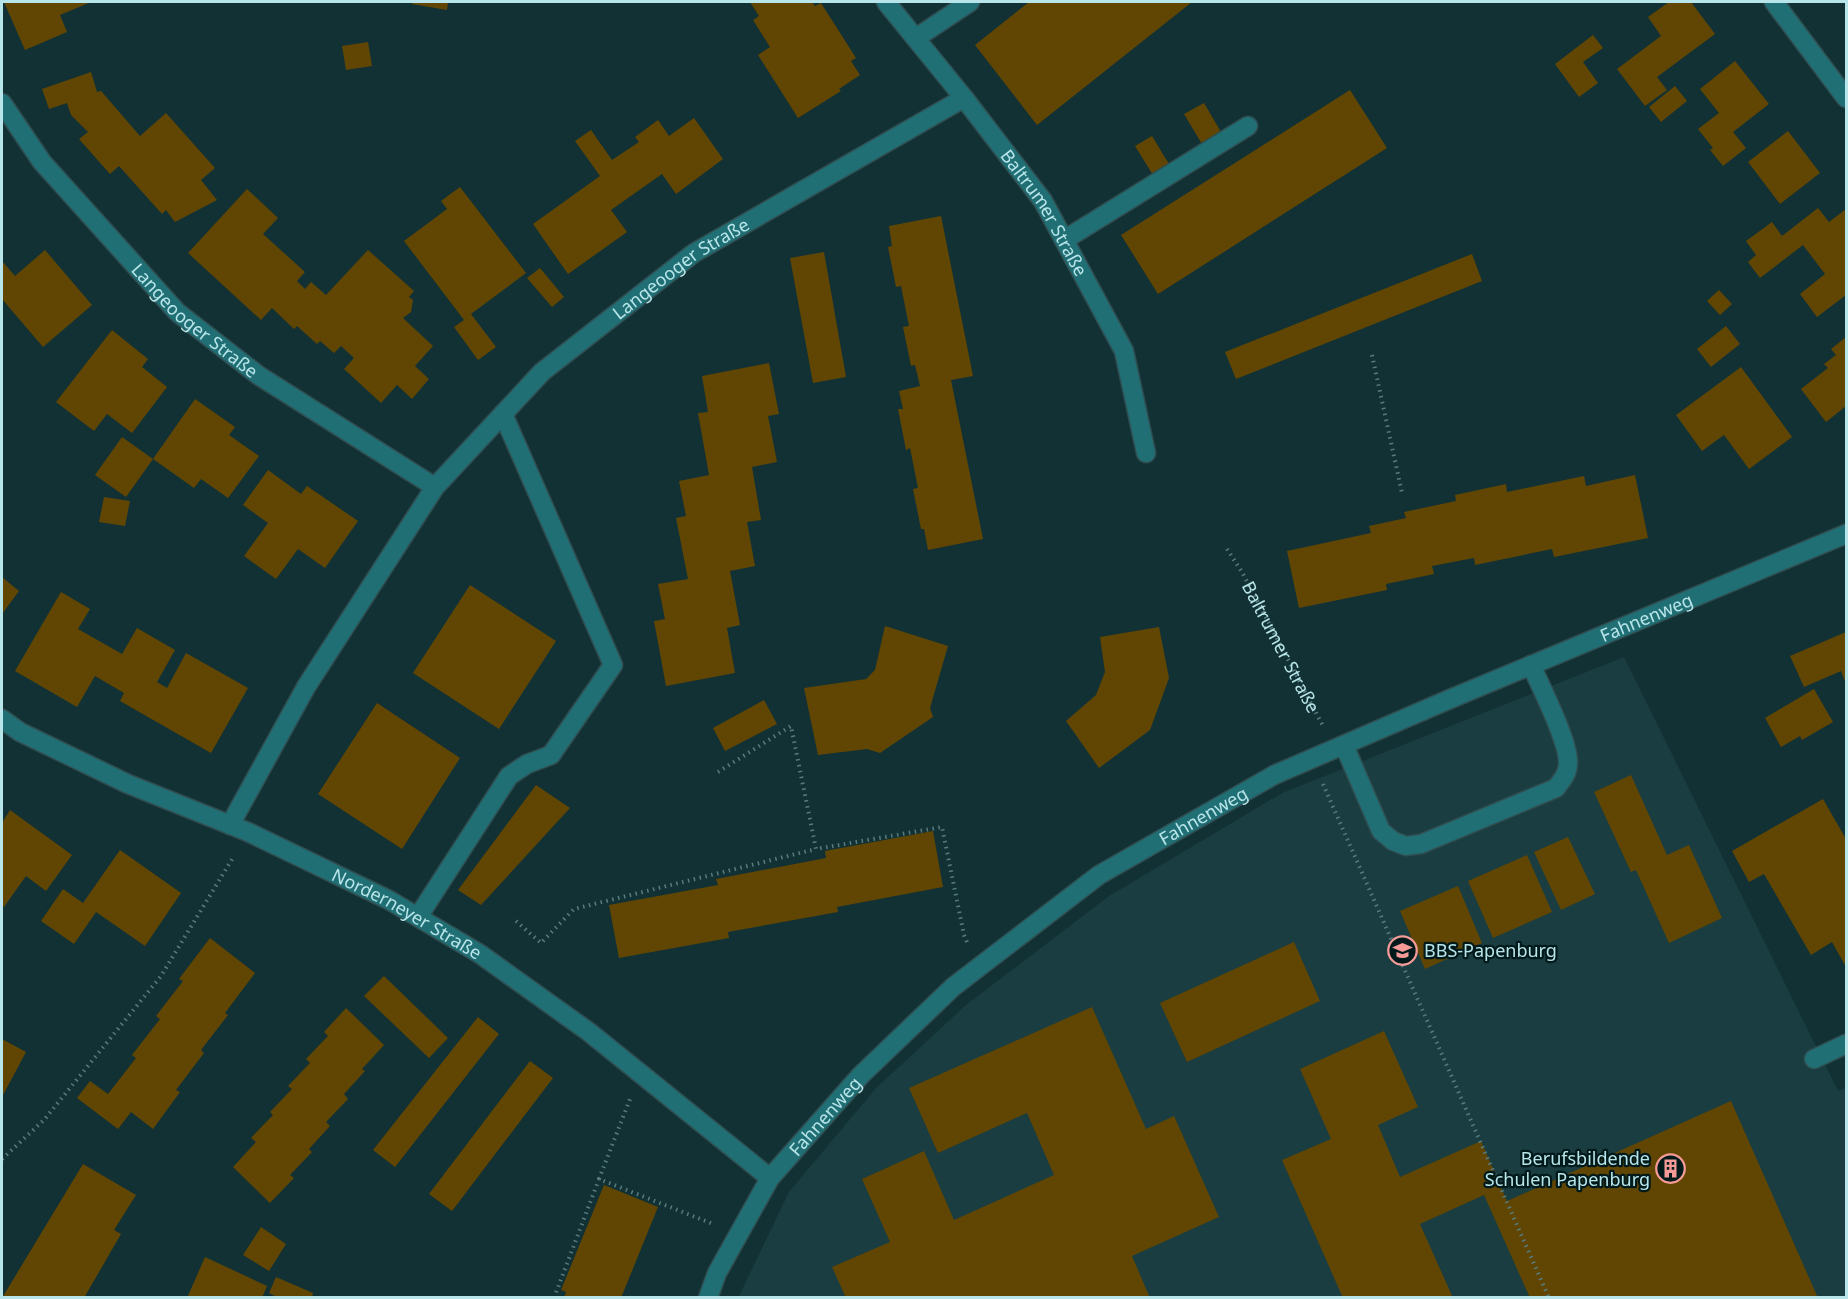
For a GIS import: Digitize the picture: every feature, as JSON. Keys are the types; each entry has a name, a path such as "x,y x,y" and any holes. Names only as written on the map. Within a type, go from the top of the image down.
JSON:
{"street":[{"name":"Baltrumer Straße","path":"886,2 1043,201 1124,351 1146,453"},
{"path":"916,38 970,2"},
{"path":"1774,2 1846,98"},
{"name":"Langeooger Straße","path":"230,825 306,687 435,487 542,372 694,253 964,98"},
{"name":"Langeooger Straße","path":"2,103 42,162 177,312 258,375 435,487"},
{"path":"1064,240 1248,126"},
{"path":"418,917 509,776 527,764 551,755 613,665 503,414"},
{"name":"Fahnenweg","path":"708,1298 717,1273 770,1178 861,1075 953,987 1099,875 1274,775 1846,534"},
{"path":"1339,746 1381,831 1393,841 1406,846 1421,844 1556,788 1565,777 1568,763 1566,753 1531,665"},
{"name":"Norderneyer Straße","path":"2,719 20,732 128,784 248,832 389,900 480,954 589,1032 770,1178"},
{"path":"1814,1059 1846,1044"}],"path":[{"path":"1372,355 1402,493"},
{"name":"Baltrumer Straße","path":"1227,549 1339,746"},
{"path":"718,772 791,726 816,849"},
{"path":"1312,758 1549,1298"},
{"path":"516,921 542,943 574,909 816,849 942,827 964,935 978,967"},
{"path":"2,1159 44,1120 161,976 248,832"},
{"path":"554,1298 640,1073"},
{"path":"599,1179 738,1234"}],"shaded area":[{"name":"BBS-Papenburg","path":"1624,657 1838,1091 1846,1088 1846,1297 738,1298 789,1192 876,1088 966,1005 1109,896 1282,793"}],"building":[{"path":"4,2 91,2 60,15 67,32 25,50"},
{"path":"412,2 448,2 447,10 412,4"},
{"path":"750,2 812,2 815,6 821,3 856,58 851,61 860,75 839,89 841,91 798,118 758,55 770,47 753,20 759,16"},
{"path":"1029,2 1192,2 1037,125 975,45"},
{"path":"1669,2 1691,2 1715,34 1657,77 1667,90 1645,106 1617,69 1661,36 1648,17"},
{"path":"1593,35 1603,48 1583,62 1598,83 1579,97 1555,64"},
{"path":"368,42 372,66 346,70 342,46"},
{"path":"1735,61 1769,104 1733,132 1746,148 1723,166 1710,150 1713,148 1698,129 1719,113 1700,89"},
{"path":"91,72 97,92 101,91 140,136 166,113 215,168 201,180 217,200 175,222 166,210 162,214 119,166 110,174 79,139 88,132 71,115 67,103 49,109 42,89"},
{"path":"1675,86 1687,101 1661,122 1649,107"},
{"path":"1350,90 1387,148 1158,294 1121,235"},
{"path":"1204,103 1221,132 1202,144 1184,114"},
{"path":"694,118 723,159 676,194 662,174 611,210 627,232 568,274 533,224 600,176 575,141 591,130 612,160 639,142 635,137 658,120 669,136"},
{"path":"1788,131 1820,173 1780,204 1748,162"},
{"path":"1152,136 1169,164 1153,175 1135,146"},
{"path":"460,187 526,273 471,314 496,347 478,360 454,327 464,320 404,241 447,209 441,201"},
{"path":"247,189 278,218 263,234 305,272 297,281 305,289 311,282 326,295 368,250 414,291 409,297 413,300 411,312 403,318 433,346 415,366 429,379 412,399 397,385 381,403 344,369 354,358 341,346 334,353 320,341 317,344 297,326 294,329 272,308 261,320 188,253"},
{"path":"1818,208 1829,222 1846,209 1846,295 1817,317 1800,294 1825,274 1803,245 1760,278 1748,262 1756,255 1746,241 1772,222 1782,236"},
{"path":"941,216 973,376 951,380 983,539 928,550 913,489 918,488 910,448 906,450 898,409 903,409 899,391 920,386 915,365 911,366 903,327 909,326 901,286 896,287 888,247 892,246 889,226"},
{"path":"45,250 92,305 43,347 2,299 2,261 15,276"},
{"path":"824,252 846,377 813,383 790,258"},
{"path":"1472,254 1482,281 1236,379 1225,352"},
{"path":"540,268 564,297 552,307 527,278"},
{"path":"1719,290 1732,304 1720,315 1707,301"},
{"path":"1726,326 1740,344 1711,367 1697,349"},
{"path":"112,330 148,359 142,367 167,387 132,433 107,414 94,431 56,402"},
{"path":"1846,337 1846,406 1826,422 1801,389 1828,368 1824,364 1836,355 1831,349"},
{"path":"769,363 779,414 768,416 777,462 752,467 761,520 747,522 755,566 730,571 740,625 727,628 735,673 666,686 654,621 665,619 658,584 688,579 676,518 686,516 679,481 709,475 698,413 708,412 702,376"},
{"path":"1741,367 1792,437 1749,469 1724,435 1702,451 1676,415"},
{"path":"195,399 235,427 229,435 259,456 228,498 201,479 194,488 153,459"},
{"path":"122,437 153,459 126,497 95,475"},
{"path":"268,470 301,494 307,486 358,521 325,568 298,549 276,579 244,556 268,523 243,505"},
{"path":"1635,475 1648,538 1554,557 1552,549 1475,565 1474,558 1432,566 1434,574 1386,584 1387,590 1299,608 1287,551 1371,533 1369,526 1406,518 1404,512 1456,501 1455,495 1506,484 1507,492 1584,476 1586,486"},
{"path":"104,497 130,501 125,526 99,522"},
{"path":"2,577 19,591 2,614"},
{"path":"470,585 556,641 499,729 413,673"},
{"path":"61,592 90,609 78,629 122,654 137,628 175,650 157,682 167,688 186,653 248,688 211,753 120,701 124,693 95,676 77,707 15,671"},
{"path":"885,626 948,646 930,708 933,717 880,753 867,749 818,755 804,688 866,679 875,670"},
{"path":"1159,627 1169,678 1150,730 1099,768 1066,721 1096,695 1105,672 1100,637"},
{"path":"1846,632 1846,684 1841,671 1804,687 1790,656"},
{"path":"1814,689 1833,722 1802,740 1800,736 1781,747 1765,718"},
{"path":"764,700 777,724 725,751 713,728"},
{"path":"377,703 460,758 402,849 318,794"},
{"path":"1631,775 1667,855 1689,845 1722,918 1669,943 1636,870 1631,872 1594,792"},
{"path":"536,785 570,808 481,905 458,890"},
{"path":"1823,799 1846,839 1846,967 1832,942 1811,955 1764,874 1749,882 1732,851"},
{"path":"10,810 72,855 46,891 26,876 4,907 2,905 2,823"},
{"path":"933,831 943,887 837,907 838,912 728,932 729,938 619,958 609,905 718,885 716,879 826,858 825,851"},
{"path":"1568,837 1595,894 1561,910 1534,852"},
{"path":"120,850 181,893 145,946 96,912 74,944 41,921 63,889 83,903"},
{"path":"1527,855 1552,912 1493,938 1468,881"},
{"path":"1458,886 1482,943 1425,969 1400,911"},
{"path":"210,938 255,973 225,1013 228,1015 201,1050 204,1053 176,1090 180,1092 153,1129 131,1112 118,1129 77,1098 90,1081 108,1094 136,1058 132,1055 160,1019 156,1016 183,981 179,979"},
{"path":"1294,942 1320,1001 1187,1062 1160,1003"},
{"path":"384,976 448,1038 429,1058 364,996"},
{"path":"1092,1007 1146,1129 1174,1116 1219,1217 1132,1256 1150,1298 846,1298 832,1267 890,1242 862,1179 924,1151 954,1220 1054,1175 1027,1113 938,1153 909,1088"},
{"path":"346,1008 384,1045 362,1069 365,1071 344,1094 348,1099 326,1122 330,1126 309,1149 312,1152 290,1175 294,1178 270,1203 233,1167 256,1142 251,1138 273,1115 270,1112 292,1089 288,1086 310,1063 306,1059 328,1036 324,1032"},
{"path":"478,1017 499,1034 395,1167 373,1150"},
{"name":"Berufsbildende Schulen Papenburg","path":"1384,1031 1418,1107 1378,1125 1400,1177 1481,1141 1507,1201 1731,1101 1818,1298 1530,1298 1484,1195 1420,1224 1453,1298 1343,1298 1282,1160 1331,1139 1300,1069"},
{"path":"2,1039 26,1052 2,1097"},
{"path":"530,1061 553,1078 452,1211 429,1194"},
{"path":"83,1164 136,1195 114,1230 121,1234 84,1298 2,1298"},
{"path":"604,1185 658,1207 621,1298 564,1298 566,1292 561,1290"},
{"path":"261,1227 286,1244 269,1271 243,1255"},
{"path":"205,1257 267,1286 262,1298 187,1298"},
{"path":"276,1277 313,1293 312,1298 279,1298 269,1293"}],"place":[{"name":"BBS-Papenburg","path":"1403,950"},
{"name":"Berufsbildende Schulen Papenburg","path":"1671,1168"}]}
